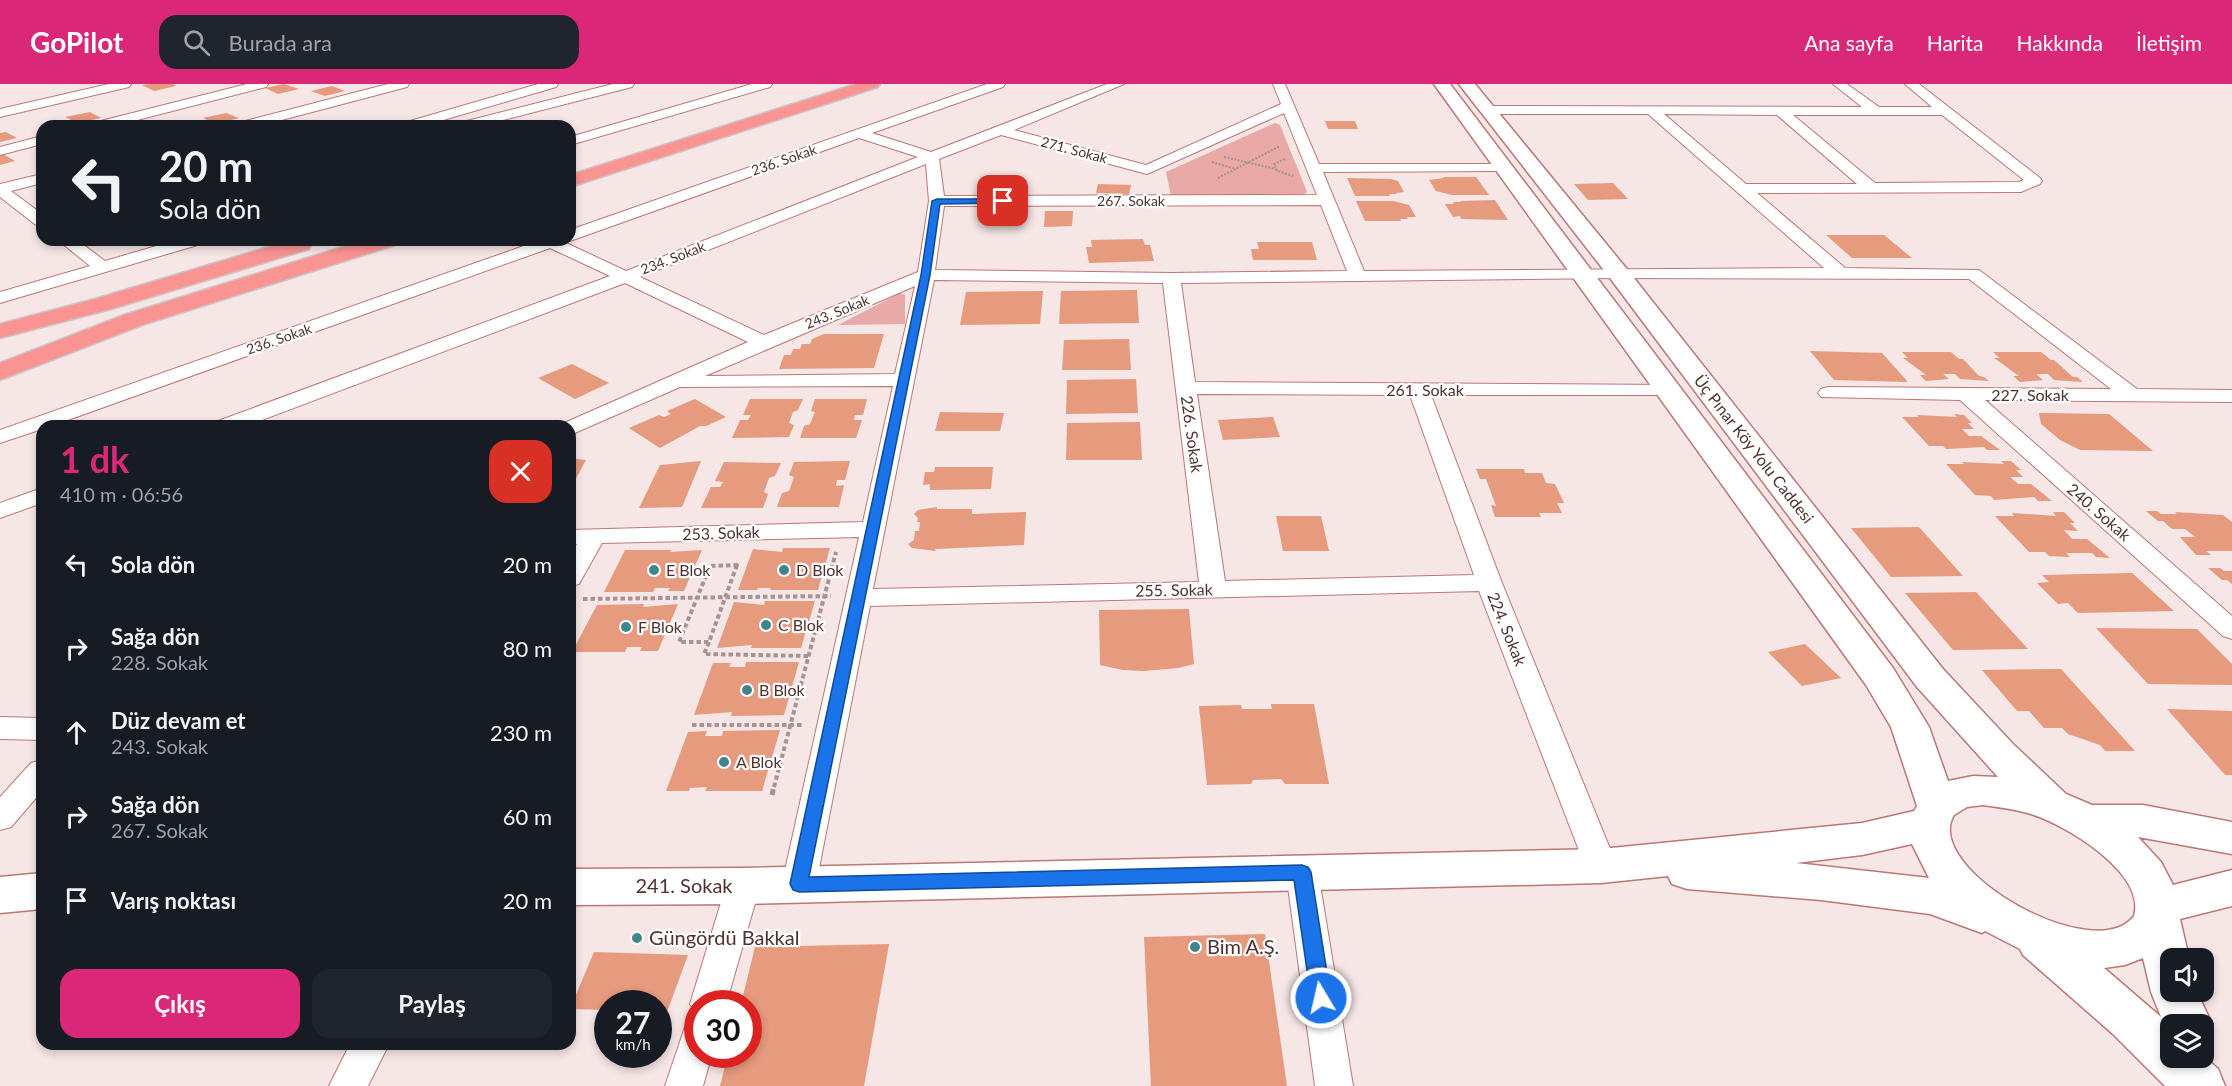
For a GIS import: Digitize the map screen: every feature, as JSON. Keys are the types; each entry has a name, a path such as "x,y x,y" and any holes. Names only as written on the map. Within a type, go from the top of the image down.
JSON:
{"highway":[{"path":"636,142 820,84"},
{"path":"576,179 872,84"},
{"path":"0,331 103,304 294,246"},
{"path":"0,371 75,330 135,306 317,246"},
{"path":"0,371 133,320 368,246"}],"main road":[{"name":"Üç Pınar Köy Yolu Caddesi","path":"1442,84 1580,274 1880,677 1910,727 1933,815 1932,848 1947,873 1973,899 2018,927"},
{"name":"Üç Pınar Köy Yolu Caddesi","path":"1467,84 1618,273 1930,678 1999,754 2069,812"},
{"path":"1601,866 1862,838 1933,815 1956,794 1983,790 2016,793 2069,812 2143,821 2232,838"},
{"path":"2069,812 2118,844 2142,870 2156,896 2164,948"},
{"path":"1601,866 1821,882 1932,896 2047,940 2086,949 2121,948 2145,938 2157,913 2232,888"},
{"name":"241. Sokak","path":"576,887 743,886 1601,866"},
{"path":"0,895 36,892"},
{"path":"2018,927 2130,1019 2200,1086"},
{"path":"2209,1068 2219,1086"}],"street":[{"path":"121,120 262,84"},
{"path":"266,120 403,84"},
{"path":"429,120 552,84"},
{"path":"487,120 628,84"},
{"path":"576,139 766,84"},
{"name":"236. Sokak","path":"576,234 999,84"},
{"name":"234. Sokak","path":"242,420 625,277 1118,84"},
{"path":"1279,84 1358,277"},
{"path":"1839,84 1875,111"},
{"path":"1743,189 2021,187 2035,181 1911,84"},
{"path":"0,113 106,88 130,94 159,110"},
{"path":"497,88 517,95"},
{"path":"230,92 249,100"},
{"path":"1159,200 1147,170 1288,106"},
{"path":"268,107 288,114"},
{"path":"1487,110 1945,111"},
{"path":"1651,110 1841,274"},
{"path":"1780,110 1872,188"},
{"name":"271. Sokak","path":"1000,130 1147,170"},
{"path":"799,884 926,275 937,201 932,157 860,134"},
{"path":"0,151 36,142"},
{"path":"1312,168 1501,167"},
{"path":"0,189 36,180"},
{"path":"0,189 36,217"},
{"name":"267. Sokak","path":"937,201 1325,200"},
{"path":"74,246 102,267"},
{"path":"0,298 174,246"},
{"name":"236. Sokak","path":"62,420 540,246"},
{"path":"564,246 764,342"},
{"path":"926,275 1171,279 1618,273 1973,274 2133,396"},
{"name":"243. Sokak","path":"576,426 764,342 926,275"},
{"name":"226. Sokak","path":"1171,279 1213,590"},
{"path":"672,382 904,380"},
{"name":"261. Sokak","path":"1186,388 1665,389"},
{"name":"224. Sokak","path":"1419,390 1489,583 1601,866"},
{"name":"227. Sokak","path":"1828,393 2232,396"},
{"name":"240. Sokak","path":"1965,394 2232,630"},
{"name":"236. Sokak","path":"0,437 36,427"},
{"path":"0,511 36,497"},
{"name":"253. Sokak","path":"582,537 873,529"},
{"path":"576,571 582,537"},
{"name":"255. Sokak","path":"858,598 1489,583"},
{"path":"0,728 36,729"},
{"path":"0,818 36,778"},
{"path":"1302,872 1334,1086"},
{"path":"712,990 743,886"},
{"path":"348,1086 367,1050"},
{"path":"684,1086 689,1068"}],"path":[{"path":"1216,179 1280,148 1280,141"},
{"path":"1216,154 1296,176"},
{"path":"1276,169 1274,164 1279,160 1290,158"},
{"path":"772,795 837,548"},
{"path":"709,642 679,642 710,566 737,565 709,642 704,654 808,656"},
{"path":"576,588 697,597 824,596"},
{"path":"692,725 805,726"}],"shaded area":[{"path":"1275,123 1280,125 1307,192 1303,195 1171,196 1166,172"},
{"path":"900,293 905,295 905,324 838,325"}],"building":[{"path":"284,84 299,89 278,94 265,88"},
{"path":"142,85 176,86 154,91"},
{"path":"332,86 345,91 325,96 311,91"},
{"path":"90,112 101,118 71,120 65,117"},
{"path":"226,113 239,118 207,120 203,118"},
{"path":"1325,121 1355,121 1358,129 1328,129"},
{"path":"6,132 17,138 0,142 0,133"},
{"path":"3,154 15,161 0,165 0,155"},
{"path":"1443,177 1476,177 1489,195 1452,195 1436,191 1429,180"},
{"path":"1347,178 1391,179 1398,181 1404,192 1389,194 1390,196 1355,196"},
{"path":"1613,183 1628,199 1588,200 1574,184"},
{"path":"1098,184 1131,185 1129,194 1096,193"},
{"path":"1495,200 1508,220 1453,217 1445,204 1460,201"},
{"path":"1356,201 1393,201 1409,205 1416,217 1407,217 1408,219 1400,219 1401,221 1365,221"},
{"path":"1045,211 1073,211 1072,226 1044,227"},
{"path":"1826,235 1884,235 1912,258 1852,258"},
{"path":"1143,239 1145,245 1150,245 1154,261 1089,263 1086,247 1092,247 1091,240"},
{"path":"1257,242 1312,242 1317,260 1253,260 1251,249 1259,249"},
{"path":"1137,290 1139,323 1059,324 1061,291"},
{"path":"1043,291 1040,324 960,325 966,292"},
{"path":"824,334 884,334 874,368 779,369 784,355 791,355 793,349 800,349 802,344 810,344 812,339"},
{"path":"1129,339 1131,370 1062,370 1064,340"},
{"path":"1810,351 1882,353 1908,382 1834,380"},
{"path":"1902,352 1951,352 1959,359 1963,359 1979,376 1989,381 1960,379 1955,374 1943,374 1949,379 1926,381 1920,375 1926,375 1903,358 1908,358"},
{"path":"1993,352 2041,352 2083,382 2054,380 2048,374 2036,374 2043,380 2020,382 2013,376 2019,376 1994,358 2000,358"},
{"path":"572,364 609,383 575,399 538,378"},
{"path":"1136,379 1138,413 1066,414 1067,380"},
{"path":"695,399 726,417 706,426 700,426 660,448 629,428 659,415 664,417 671,414 667,411"},
{"path":"750,399 803,399 798,410 793,412 789,423 794,425 789,437 732,438 740,420 748,420 751,415 743,415"},
{"path":"815,399 867,399 863,415 855,415 854,420 862,420 856,438 800,438 804,426 810,424 815,412 811,411"},
{"path":"940,412 1004,413 1000,431 935,431"},
{"path":"2039,413 2109,414 2153,451 2080,450 2060,440 2041,424"},
{"path":"1954,414 1964,415 1972,423 1968,423 1974,429 1962,429 1969,436 1981,436 2000,450 1987,450 1984,447 1946,449 1943,446 1929,446 1902,417 1919,417 1917,415 1957,417"},
{"path":"1273,417 1280,437 1223,440 1218,420"},
{"path":"1140,422 1142,460 1066,460 1067,423"},
{"path":"576,459 586,460 576,479"},
{"path":"701,461 682,507 639,508 660,465"},
{"path":"850,461 845,480 837,480 836,486 844,485 839,507 777,507 782,493 789,491 794,477 789,475 794,462"},
{"path":"2001,461 2011,461 2021,470 2016,470 2023,477 2010,477 2018,484 2031,484 2052,501 2038,501 2034,497 1994,500 1991,496 1975,495 1946,464 1964,464 1962,462 2004,464"},
{"path":"724,462 781,463 775,476 769,478 764,492 768,494 763,508 701,508 711,487 720,487 723,482 715,481"},
{"path":"935,467 993,467 991,489 930,490 930,484 923,485 925,472 934,472"},
{"path":"1476,469 1524,469 1525,473 1542,473 1546,483 1555,484 1564,503 1557,503 1562,513 1539,513 1541,517 1495,517 1491,505 1496,506 1486,479 1480,479"},
{"path":"937,507 937,509 972,509 972,514 1026,512 1024,545 935,549 936,551 912,548 908,544 914,540 915,531 919,531 920,522 917,522 918,518 914,514 918,510"},
{"path":"2146,511 2157,511 2161,514 2177,514 2175,512 2223,515 2232,522 2232,551 2206,551 2211,555 2196,555 2180,537 2195,537 2185,529 2172,529"},
{"path":"2053,512 2064,512 2075,523 2070,523 2078,531 2064,530 2072,539 2087,539 2110,558 2096,557 2092,553 2066,553 2070,557 2049,556 2045,552 2029,552 1995,516 2014,516 2012,513 2056,516"},
{"path":"1276,516 1321,516 1329,551 1283,551"},
{"path":"1919,527 1963,576 1891,577 1851,528"},
{"name":"D Blok","path":"783,548 830,548 818,590 758,588 757,590 738,590 753,549 782,552"},
{"name":"E Blok","path":"625,550 671,550 670,552 702,550 684,591 655,588 653,592 604,592"},
{"path":"2208,568 2232,571 2232,584 2227,580 2222,580"},
{"path":"2132,573 2174,611 2078,613 2068,603 2058,604 2037,583 2049,582 2042,575"},
{"path":"1976,592 2028,649 1953,650 1905,593"},
{"name":"C Blok","path":"765,601 815,601 801,648 751,648 752,645 717,648 734,602 764,605"},
{"name":"F Blok","path":"644,604 643,607 678,604 658,651 640,651 642,647 627,647 625,652 576,652 576,644 597,605"},
{"path":"1189,609 1194,664 1144,671 1123,670 1100,665 1099,610"},
{"path":"2096,628 2197,629 2232,664 2232,685 2148,684"},
{"path":"1805,644 1841,678 1802,686 1768,652"},
{"name":"B Blok","path":"746,662 799,662 784,715 731,716 732,712 694,715 713,663 731,663 729,667 745,667"},
{"path":"2061,669 2135,751 2105,751 2100,745 2068,734 2062,728 2044,728 2029,711 2017,711 1982,670"},
{"path":"1271,704 1314,704 1329,784 1285,784 1281,779 1253,780 1251,784 1207,785 1199,706 1241,705 1242,709 1272,709"},
{"path":"2167,709 2232,711 2232,775 2225,775"},
{"name":"A Blok","path":"780,730 762,791 705,791 707,787 690,788 689,791 666,791 688,732 707,731 705,736 722,736 723,731"},
{"path":"1265,934 1287,1086 1151,1086 1144,937"},
{"path":"889,944 864,1086 720,1086 724,1068 762,1068 762,990 744,990 755,947"},
{"path":"594,952 688,955 672,998 672,990 594,990 594,1010 576,1009 576,995"}],"place":[{"name":"E Blok","path":"654,570"},
{"name":"D Blok","path":"784,570"},
{"name":"C Blok","path":"766,625"},
{"name":"F Blok","path":"626,627"},
{"name":"B Blok","path":"747,690"},
{"name":"A Blok","path":"724,762"},
{"name":"Güngördü Bakkal","path":"637,938"},
{"name":"Bim A.Ş.","path":"1195,947"}],"route":[{"path":"1003,201 937,201 926,275 799,884 1302,872 1321,998"}]}
